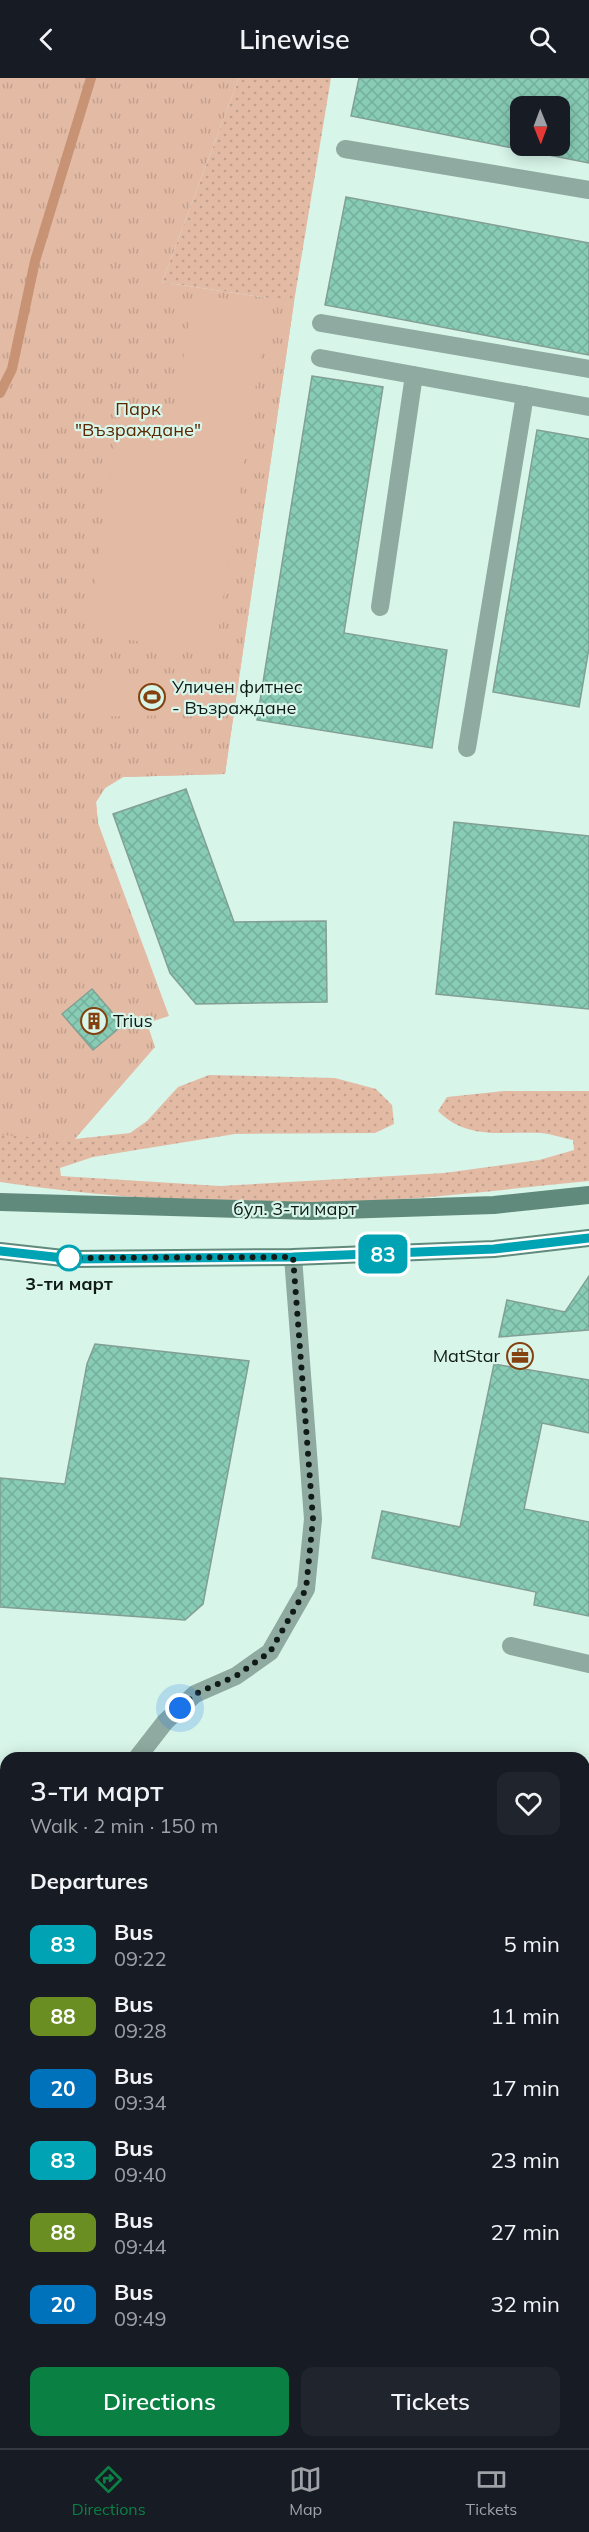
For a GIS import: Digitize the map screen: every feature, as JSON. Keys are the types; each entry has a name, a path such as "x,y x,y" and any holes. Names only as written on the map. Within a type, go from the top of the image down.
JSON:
{"street":[{"path":"345,149 589,190"},
{"path":"321,323 589,369"},
{"path":"320,358 589,406"},
{"path":"380,607 414,375"},
{"path":"467,748 525,395"},
{"name":"бул. 3-ти март","path":"0,1202 310,1211 494,1205 589,1195"},
{"path":"0,1251 72,1259 293,1257 494,1249 589,1238"},
{"path":"142,1752 165,1722 195,1694 236,1676 270,1652 306,1589 313,1519 293,1257"},
{"path":"511,1646 589,1664"}],"green space":[{"name":"Парк \"Възраждане\"","path":"0,78 239,78 162,282 294,302 225,774 123,777 105,788 96,802 98,823 169,1016 147,1023 155,1047 74,1140 0,1135"},
{"path":"239,78 331,78 294,302 225,774 123,777 105,788 96,802 98,823 68,736 268,298 162,282"},
{"path":"193,294 268,305 215,652 87,634 119,418 173,427"},
{"name":"Уличен фитнес - Възраждане","path":"218,678 212,714 89,717 88,681"},
{"path":"0,1031 75,1139 130,1133 147,1121 178,1087 209,1075 335,1078 376,1089 392,1105 394,1124 375,1133 235,1134 93,1157 60,1168 61,1176 220,1186 444,1173 539,1160 574,1150 573,1140 541,1133 474,1131 461,1127 438,1111 447,1097 504,1091 589,1091 589,1181 464,1194 340,1202 212,1201 127,1196 0,1182"}],"building":[{"path":"359,78 589,78 589,163 554,156 570,156 570,96 510,96 510,147 351,116"},
{"path":"346,197 589,243 589,355 325,305"},
{"path":"312,376 383,387 344,633 447,650 432,748 257,720"},
{"path":"537,430 589,439 589,648 579,707 493,692"},
{"path":"186,789 234,922 326,921 327,1002 196,1004 170,973 113,814"},
{"path":"454,822 589,836 589,1009 436,994"},
{"name":"Trius","path":"92,989 123,1025 93,1050 62,1014"},
{"path":"589,1276 589,1330 499,1337 507,1300 565,1312"},
{"path":"95,1344 249,1361 203,1604 185,1620 0,1607 0,1478 65,1484 87,1364"},
{"path":"494,1364 589,1380 589,1433 542,1423 524,1509 589,1522 589,1616 534,1605 536,1592 372,1558 382,1511 460,1527"}],"waterway":[{"path":"0,393 12,369 35,261 91,78"}],"bus line":[{"name":"83","path":"0,1251 72,1259 293,1257 494,1249 589,1238"}],"place":[{"name":"Уличен фитнес - Възраждане","path":"152,697"},
{"name":"Trius","path":"94,1021"},
{"name":"3-ти март","path":"69,1258"},
{"name":"MatStar","path":"520,1356"}],"route":[{"path":"69,1258 293,1257 313,1519 306,1589 270,1652 236,1676 195,1694 180,1708"}]}
